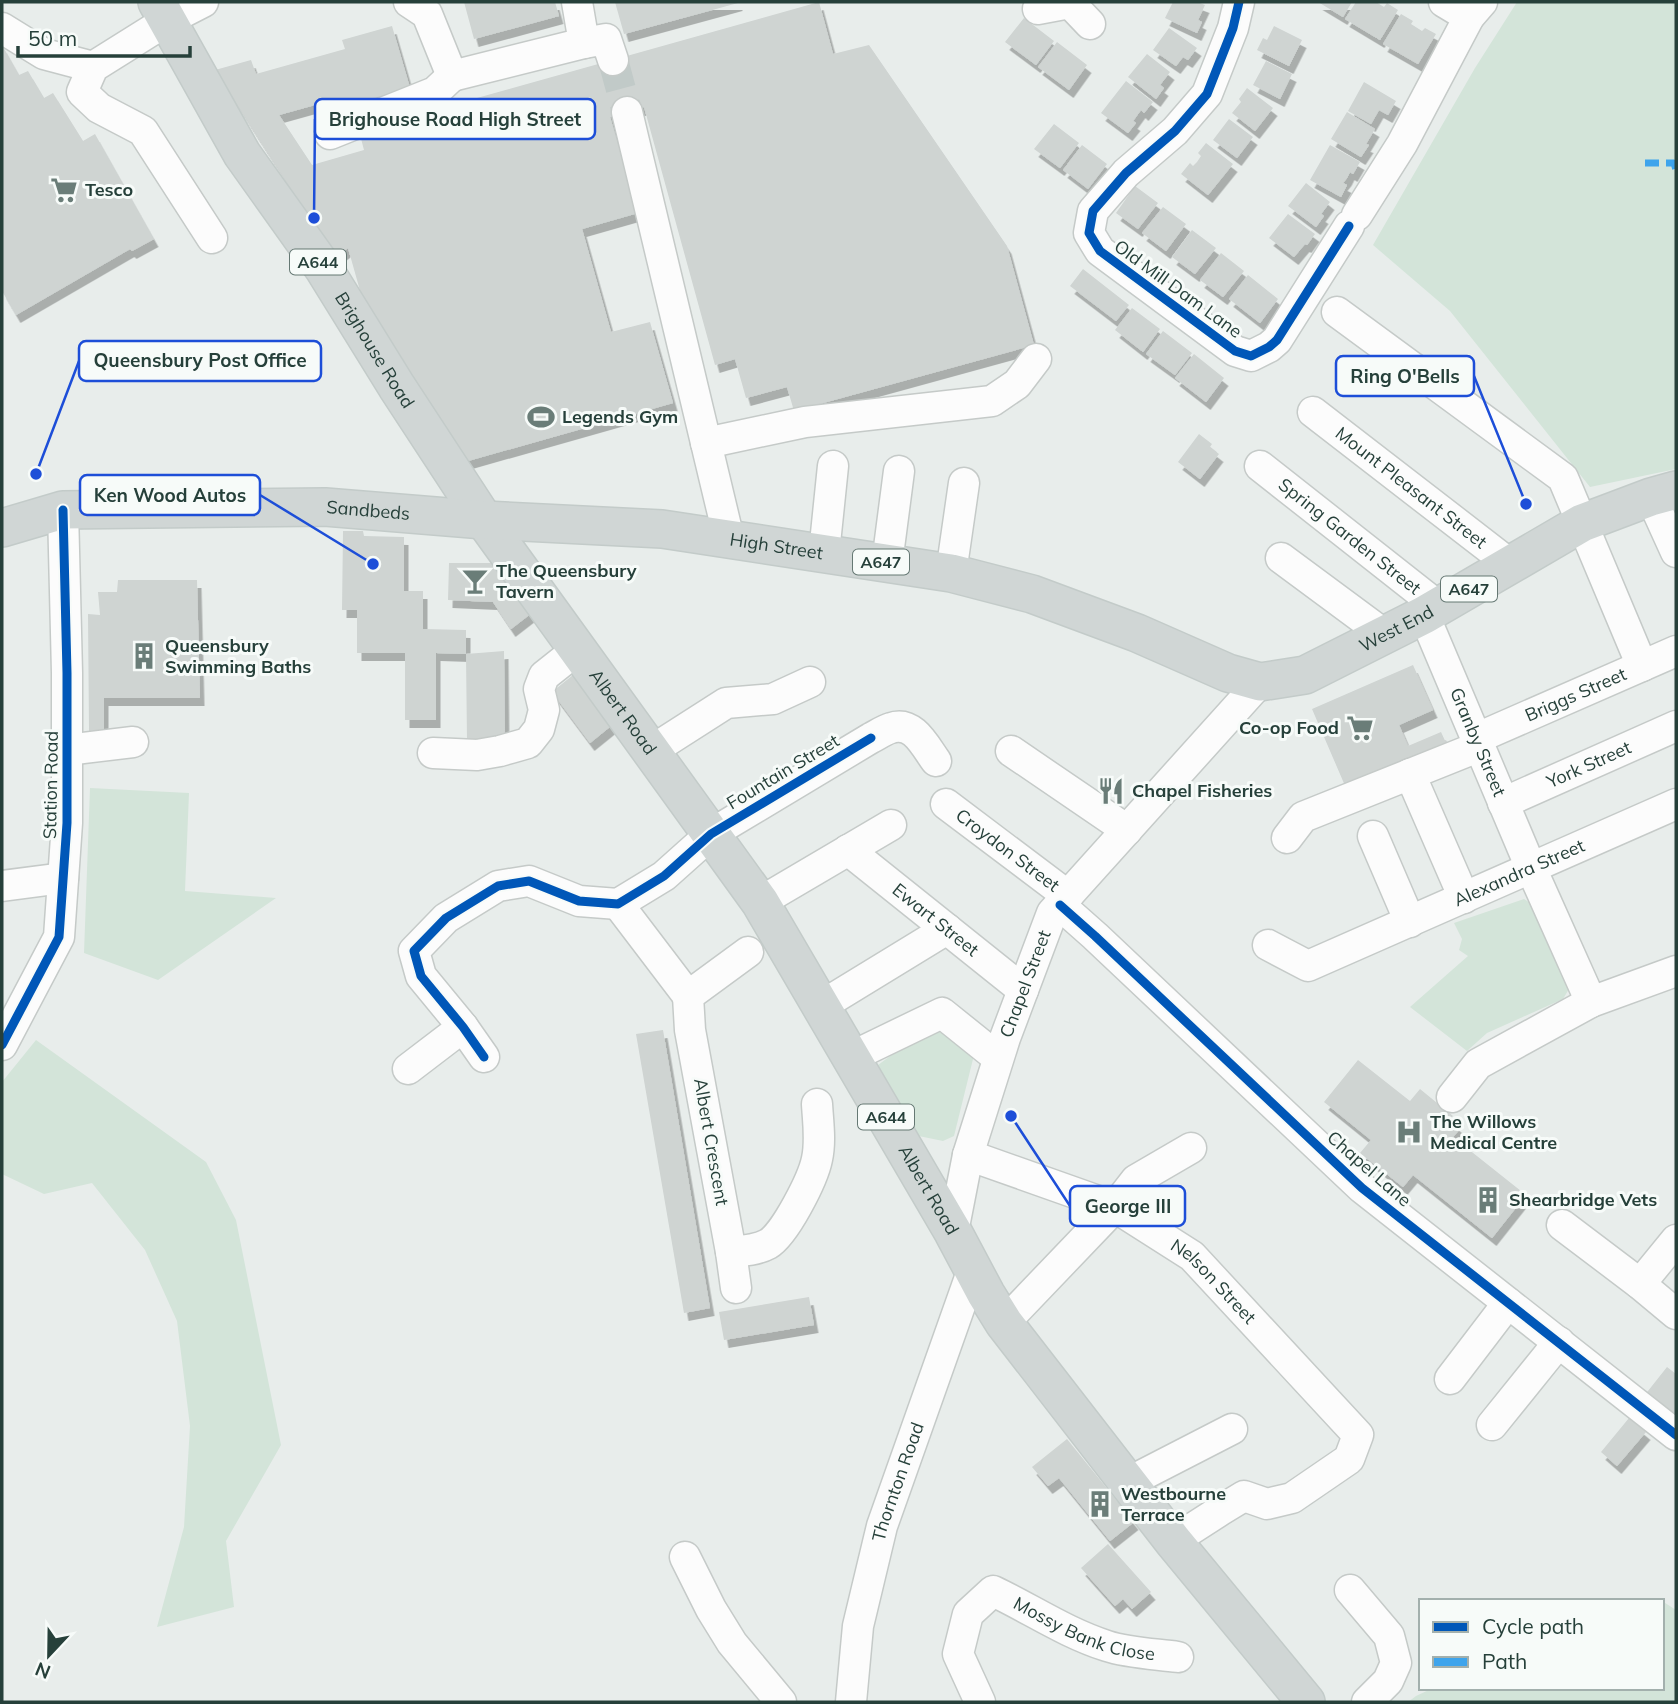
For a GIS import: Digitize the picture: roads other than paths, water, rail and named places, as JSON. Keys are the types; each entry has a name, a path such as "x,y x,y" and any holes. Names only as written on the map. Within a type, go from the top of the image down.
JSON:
{"main road":[{"name":"Brighouse Road","path":"163,11 243,154 324,270 484,520"},
{"name":"West End","path":"1260,682 1305,675 1431,611 1582,523 1664,494"},
{"name":"Sandbeds","path":"2,528 63,510 325,507 484,520"},
{"name":"High Street","path":"484,520 662,529 951,573 1032,594 1137,633 1228,673 1260,682"},
{"name":"Albert Road","path":"484,520 760,902 1004,1323 1173,1541 1306,1702"}],"street":[{"path":"203,2 163,11 93,67 82,92 99,108 143,131 212,238"},
{"path":"409,2 427,14 452,76"},
{"path":"576,2 584,43"},
{"name":"Old Mill Dam Lane","path":"1239,2 1233,28 1207,94 1175,131 1126,173 1093,211 1089,233 1100,251 1235,351 1251,356 1277,340 1402,144 1475,10"},
{"path":"1444,2 1475,10"},
{"path":"1038,9 1077,10"},
{"path":"2,28 44,54 93,67"},
{"path":"330,134 435,92 452,76 606,39 613,60"},
{"path":"627,112 729,539"},
{"path":"1337,312 1563,478 1642,666"},
{"path":"706,443 805,422 992,401 1017,384 1036,359"},
{"name":"Mount Pleasant Street","path":"1313,412 1511,565"},
{"path":"824,553 833,466"},
{"name":"Spring Garden Street","path":"1260,466 1431,611"},
{"path":"887,563 899,471"},
{"path":"951,573 964,483"},
{"path":"1664,494 1676,552"},
{"name":"Station Road","path":"2,1045 59,937 67,823 63,510"},
{"path":"1281,558 1385,635"},
{"name":"Granby Street","path":"1431,611 1477,743 1591,1002"},
{"path":"433,753 477,755 528,743 539,729 544,710 539,690 544,676 578,649"},
{"name":"Briggs Street","path":"1287,838 1303,817 1410,774 1676,651"},
{"path":"651,751 726,703 773,699 810,682"},
{"name":"Chapel Street","path":"953,1232 968,1155 998,1058 1052,913 1260,682"},
{"name":"York Street","path":"1503,803 1676,726"},
{"name":"Fountain Street","path":"618,904 664,876 711,834 892,727 907,728 919,738 936,761"},
{"path":"67,750 133,743"},
{"path":"1011,751 1127,830"},
{"path":"1410,774 1464,898"},
{"name":"Croydon Street","path":"946,804 1064,901"},
{"name":"Alexandra Street","path":"1268,944 1308,966 1676,804"},
{"path":"760,902 891,825"},
{"path":"1373,836 1410,922"},
{"name":"Ewart Street","path":"848,850 1023,990"},
{"path":"2,886 63,878"},
{"path":"484,1057 421,976 414,951 446,918 498,886 528,881 579,901 618,904 688,996 748,952"},
{"name":"Chapel Lane","path":"1064,901 1095,936 1362,1188 1676,1435"},
{"path":"821,1006 947,929"},
{"path":"1452,1097 1478,1064 1591,1002 1674,978"},
{"name":"Albert Crescent","path":"688,996 690,1030 736,1288"},
{"path":"851,1057 942,1013 998,1058"},
{"path":"408,1069 463,1027"},
{"path":"731,1252 767,1245 777,1238 784,1228 808,1184 817,1160 820,1136 817,1104"},
{"path":"1004,1323 1115,1207 1136,1180 1191,1148"},
{"name":"Nelson Street","path":"968,1155 1115,1207 1192,1256 1358,1435 1349,1459 1292,1498 1268,1504 1244,1496 1173,1541"},
{"path":"1562,1225 1676,1314"},
{"path":"1640,1284 1676,1240"},
{"name":"Thornton Road","path":"851,1702 858,1626 882,1526 973,1269"},
{"path":"1450,1379 1508,1303"},
{"path":"1492,1425 1559,1342"},
{"path":"1129,1482 1232,1429"},
{"path":"685,1557 711,1609 732,1643 781,1702"},
{"name":"Mossy Bank Close","path":"980,1702 958,1654 968,1614 992,1582 1072,1634 1110,1647 1178,1657"},
{"path":"1350,1590 1389,1636 1396,1663 1388,1681 1367,1702"}],"tunnel":[{"path":"613,60 627,112"}],"place":[{"name":"Tesco","path":"64,190"},
{"name":"Brighouse Road High Street","path":"314,218"},
{"name":"Legends Gym","path":"541,417"},
{"name":"Queensbury Post Office","path":"36,474"},
{"name":"Ring O'Bells","path":"1526,504"},
{"name":"Ken Wood Autos","path":"373,564"},
{"name":"The Queensbury Tavern","path":"475,581"},
{"name":"Queensbury Swimming Baths","path":"144,656"},
{"name":"Co-op Food","path":"1360,728"},
{"name":"Chapel Fisheries","path":"1111,791"},
{"name":"George III","path":"1011,1116"},
{"name":"The Willows Medical Centre","path":"1409,1132"},
{"name":"Shearbridge Vets","path":"1488,1200"},
{"name":"Westbourne Terrace","path":"1100,1504"}]}
